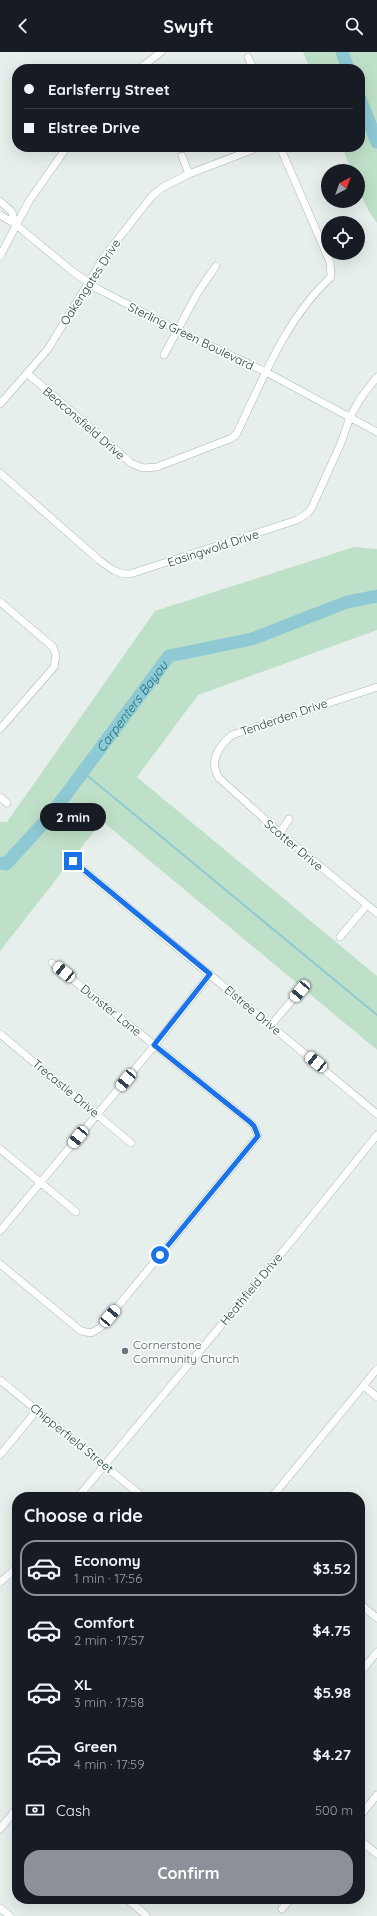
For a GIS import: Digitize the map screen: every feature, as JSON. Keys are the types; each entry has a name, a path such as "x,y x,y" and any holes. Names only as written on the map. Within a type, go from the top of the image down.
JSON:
{"street":[{"path":"145,64 161,52"},
{"path":"248,57 251,64"},
{"path":"0,256 15,224 47,174 63,152"},
{"name":"Oakengates Drive","path":"0,404 48,349 104,257 152,196 169,184 188,174 246,152"},
{"name":"Beaconsfield Drive","path":"27,373 131,463 143,468 156,467 232,438 238,433 283,337 323,285 331,277 330,262 282,152"},
{"path":"182,156 188,174"},
{"name":"Sterling Green Boulevard","path":"0,201 12,212 15,224"},
{"name":"Sterling Green Boulevard","path":"0,215 15,224 89,283 177,330 266,372 377,432"},
{"path":"164,355 198,292 216,266"},
{"name":"Easingwold Drive","path":"0,473 114,571 123,575 130,574 297,520 308,513 319,494 350,417 360,399 377,377"},
{"path":"0,602 53,647 56,656 54,666 0,728"},
{"name":"Tenderden Drive","path":"215,772 214,757 226,740 232,735 377,687"},
{"name":"Scotter Drive","path":"215,772 219,778 280,833 377,913"},
{"path":"0,797 6,803"},
{"path":"280,833 289,819"},
{"name":"Elstree Drive","path":"73,861 377,1114"},
{"path":"340,937 367,905"},
{"name":"Dunster Lane","path":"0,1264 81,1331 91,1333 100,1328 258,1136 254,1126 250,1122 52,963"},
{"path":"0,1231 154,1045 210,974"},
{"path":"271,1025 300,991"},
{"name":"Trecastle Drive","path":"0,1034 131,1143"},
{"name":"Heathfield Drive","path":"82,1492 294,1238 377,1134"},
{"path":"0,1149 76,1212"},
{"path":"276,1492 377,1369"},
{"name":"Chipperfield Street","path":"0,1380 137,1492"},
{"path":"364,1386 377,1397"},
{"path":"0,1455 37,1410"},
{"path":"0,1582 12,1572"},
{"path":"365,1608 377,1618"},
{"path":"365,1667 377,1652"},
{"path":"365,1810 377,1795"},
{"path":"0,1828 12,1814"},
{"path":"365,1844 377,1854"},
{"path":"133,1904 146,1915"},
{"path":"282,1908 286,1904"},
{"path":"0,1908 10,1916"}],"green space":[{"path":"303,52 377,52 377,223 365,202 365,164 349,164 344,152 365,152 365,64 308,64"},
{"path":"354,547 377,549 377,630 198,695 137,777 377,976 377,1050 102,821 0,951 0,822 7,822 155,611"}],"waterway":[{"name":"Carpenters Bayou","path":"342,52 346,64"},
{"name":"Carpenters Bayou","path":"365,112 377,142"},
{"name":"Carpenters Bayou","path":"0,863 6,864 50,816 169,656 252,639 347,602 377,596"},
{"path":"83,772 377,1015"}],"place":[{"name":"Cornerstone Community Church","path":"125,1351"}],"route":[{"path":"73,861 210,974 154,1045 250,1122 254,1126 258,1136 160,1255"}]}
